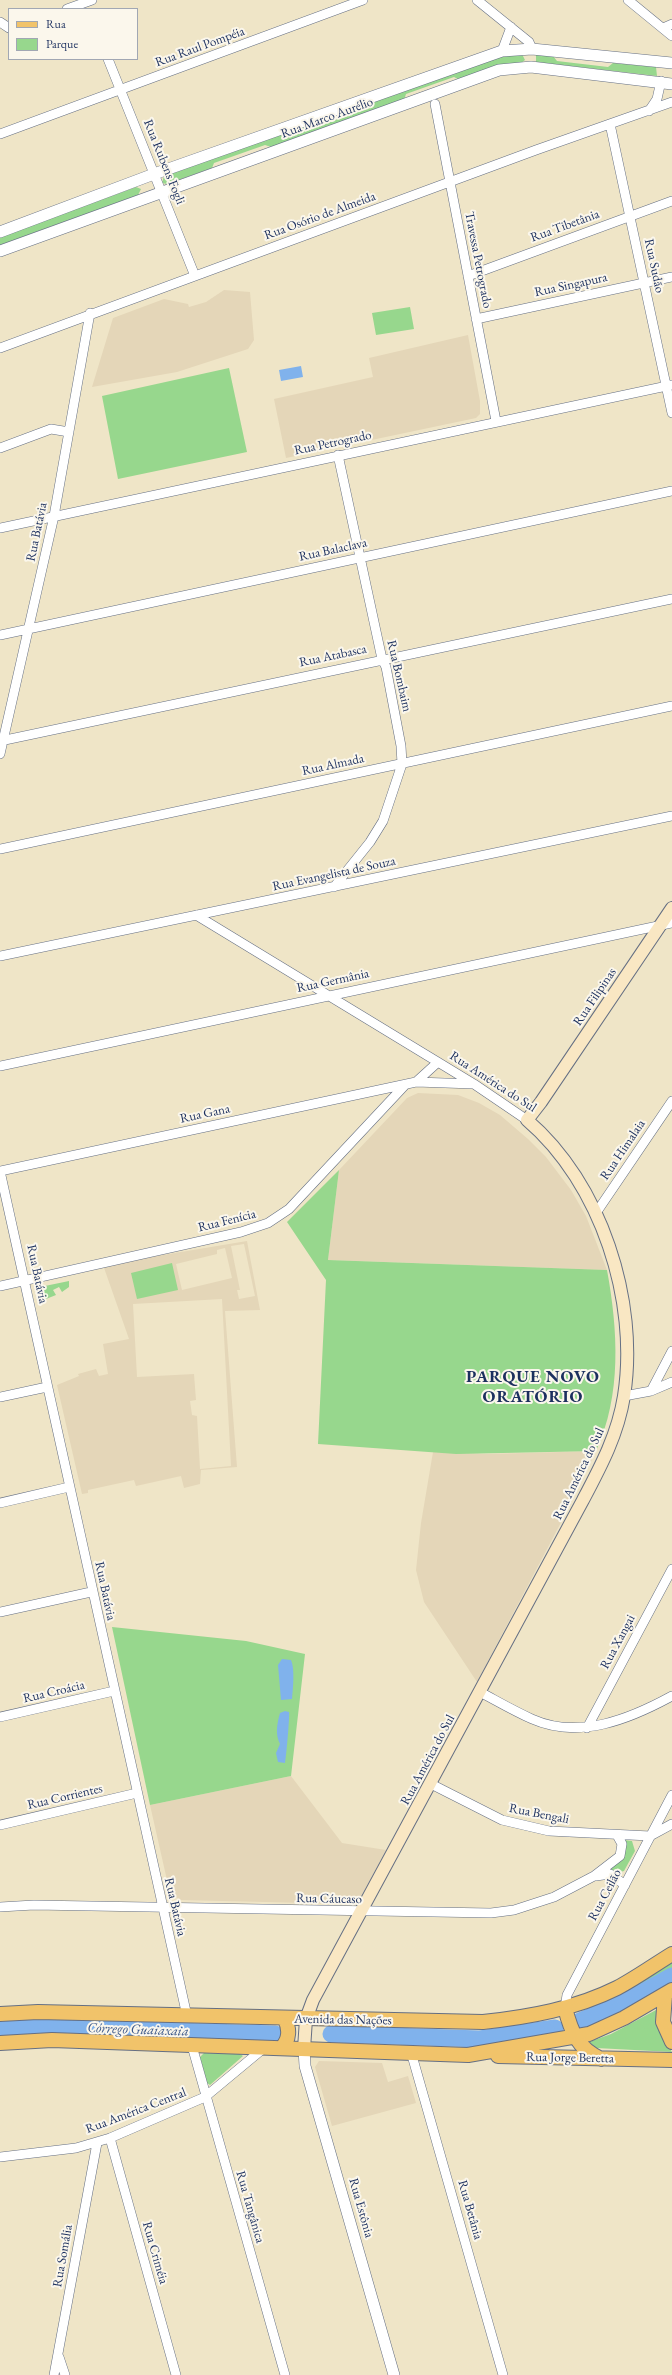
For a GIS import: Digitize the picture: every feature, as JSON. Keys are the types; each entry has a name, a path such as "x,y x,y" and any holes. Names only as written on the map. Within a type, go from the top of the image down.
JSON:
{"main road":[{"name":"Rua Filipinas","path":"527,1120 666,924 672,908"},
{"name":"Rua Filipinas","path":"539,1130 541,1102"},
{"name":"Rua América do Sul","path":"304,2049 306,2019 313,2000 431,1784 608,1453 624,1396 627,1342 622,1293 617,1269 596,1213 564,1160 539,1130 527,1120"},
{"name":"Avenida das Nações","path":"0,2014 38,2012 483,2022 536,2015 564,2008 616,1988 672,1954"},
{"path":"0,2043 39,2040 468,2055 575,2038 606,2028 668,1992"},
{"path":"668,1992 663,2022 672,2042"},
{"path":"564,2008 575,2038 587,2052 601,2058"},
{"path":"281,2048 286,2042 288,2032 284,2018"},
{"name":"Rua Jorge Beretta","path":"468,2055 593,2060 601,2058 672,2060"}],"street":[{"name":"Rua Raul Pompéia","path":"0,134 363,0"},
{"path":"477,0 529,42 532,49 531,67"},
{"path":"628,0 672,36"},
{"path":"72,8 89,4"},
{"path":"0,22 8,28"},
{"path":"663,28 672,24"},
{"path":"502,51 511,27"},
{"name":"Rua Marco Aurélio","path":"0,232 154,174 502,51 532,49 667,64"},
{"path":"649,110 666,83 667,64 672,55"},
{"name":"Rua Rubens Fogli","path":"108,60 195,276"},
{"name":"Rua Marco Aurélio","path":"0,251 492,73 516,67 531,67 666,83"},
{"name":"Rua Osório de Almeida","path":"0,348 90,313 672,102"},
{"name":"Travessa Petrogrado","path":"435,104 496,421"},
{"name":"Rua Sudão","path":"610,124 644,282 669,386 672,413"},
{"name":"Rua Tibetânia","path":"468,276 672,201"},
{"name":"Rua Singapura","path":"476,319 672,277"},
{"name":"Rua Batávia","path":"0,754 1,741 29,629 54,516 90,313"},
{"name":"Rua Petrogrado","path":"0,528 496,421 669,386"},
{"path":"0,448 51,429 69,432"},
{"name":"Rua Bombaim","path":"334,887 370,842 383,821 402,764 398,732 386,667 382,659 338,455"},
{"name":"Rua Balaclava","path":"0,635 672,491"},
{"name":"Rua Atabasca","path":"1,741 382,659 672,599"},
{"name":"Rua Almada","path":"0,849 672,706"},
{"name":"Rua Evangelista de Souza","path":"0,956 672,816"},
{"name":"Rua América do Sul","path":"196,915 474,1084 527,1120"},
{"name":"Rua Germânia","path":"0,1066 666,924"},
{"path":"416,1082 438,1062"},
{"name":"Rua Gana","path":"0,1171 416,1082 474,1084"},
{"name":"Rua Fenícia","path":"0,1286 241,1232 268,1224 286,1212 312,1186 406,1084"},
{"name":"Rua Himalaia","path":"596,1213 672,1101"},
{"name":"Rua Batávia","path":"0,1171 25,1280 91,1592 187,2016"},
{"path":"651,1391 672,1351"},
{"path":"624,1396 651,1391 672,1382"},
{"path":"0,1397 48,1387"},
{"path":"0,1503 69,1487"},
{"name":"Rua Xangai","path":"587,1728 672,1569"},
{"path":"0,1612 91,1592"},
{"name":"Rua Croácia","path":"0,1717 114,1691"},
{"path":"480,1692 532,1720 559,1727 587,1728 620,1720 672,1696"},
{"name":"Rua Bengali","path":"431,1784 489,1815 515,1824 562,1833 650,1836"},
{"name":"Rua Corrientes","path":"0,1825 136,1793"},
{"name":"Rua Ceilão","path":"564,2008 567,1995 672,1795"},
{"path":"650,1836 672,1824"},
{"name":"Rua Cáucaso","path":"0,1906 34,1905 162,1907 361,1913 491,1914 514,1910 554,1897 594,1876 620,1856 622,1844 617,1835"},
{"path":"594,1876 610,1874 625,1885"},
{"name":"Rua Tangânica","path":"192,2046 205,2097 285,2375"},
{"name":"Rua América Central","path":"0,2156 76,2148 110,2138 205,2097 264,2048"},
{"name":"Rua Estônia","path":"304,2049 306,2066 394,2375"},
{"name":"Rua Betânia","path":"411,2052 503,2375"},
{"name":"Rua Criméia","path":"110,2138 176,2375"},
{"name":"Rua Somália","path":"54,2375 97,2143"},
{"path":"58,2354 64,2375"}],"shaded area":[{"path":"224,290 250,292 254,340 248,349 177,372 92,387 113,318 164,299 188,304 189,307 206,302"},
{"path":"468,335 480,401 480,414 476,418 286,458 274,399 373,377 369,358"},
{"path":"418,1093 458,1095 479,1103 500,1115 528,1139 546,1157 571,1190 586,1216 607,1270 328,1260 339,1170 407,1098"},
{"path":"247,1241 260,1310 225,1311 237,1467 201,1470 200,1484 184,1488 181,1476 136,1486 134,1480 88,1490 88,1493 82,1494 57,1385 79,1376 78,1374 96,1369 99,1376 108,1374 103,1344 129,1339 103,1265","holes":["244,1244 255,1296 239,1299 237,1290 240,1290 231,1246","225,1248 232,1278 182,1290 176,1264 217,1254 217,1250","222,1299 231,1466 200,1469 197,1416 192,1415 190,1401 196,1400 194,1374 137,1377 133,1304"]},
{"path":"596,1451 566,1513 477,1682 424,1602 416,1570 421,1523 433,1452 487,1454"},
{"path":"291,1776 342,1843 386,1850 358,1902 352,1904 179,1900 169,1889 150,1805"},
{"path":"319,2061 382,2063 388,2082 408,2076 416,2103 332,2126 315,2067"}],"green space":[{"path":"522,54 525,60 521,63 460,80 454,77 406,94 404,100 271,147 265,145 214,163 212,168 167,184 162,183 164,176 318,121 324,124 372,107 374,101 501,57"},
{"path":"536,54 553,56 557,61 608,67 613,63 656,67 657,76 536,62"},
{"path":"136,187 141,189 138,195 0,245 0,237"},
{"path":"410,307 414,329 376,335 372,313"},
{"path":"229,368 247,452 118,479 102,396"},
{"path":"339,1170 328,1260 607,1270 614,1316 614,1385 604,1430 596,1451 456,1454 318,1444 326,1280 287,1222"},
{"path":"172,1263 178,1290 137,1299 131,1273"},
{"path":"69,1281 69,1287 62,1292 59,1287 53,1290 56,1295 46,1299 39,1298 37,1291 40,1287"},
{"path":"112,1627 246,1641 305,1654 291,1776 150,1805"},
{"path":"624,1840 632,1841 635,1851 624,1871 616,1873 610,1870"},
{"path":"672,1963 672,1972 651,1985 606,2007 583,2016 585,2010 629,1990"},
{"path":"656,2010 659,2031 672,2052 596,2048 589,2042 611,2034"},
{"path":"204,2053 240,2054 243,2056 210,2085 207,2083 200,2057"}],"water":[{"path":"301,366 303,377 281,381 279,370"},
{"path":"282,1659 291,1660 293,1668 292,1699 281,1700 278,1665"},
{"path":"285,1711 289,1712 289,1715 285,1763 278,1762 276,1753 280,1744 277,1733 278,1721 280,1713"}],"waterway":[{"name":"Córrego Guaiaxaia","path":"580,2021 617,2006 672,1976"},
{"name":"Córrego Guaiaxaia","path":"0,2030 43,2027 275,2034"},
{"name":"Córrego Guaiaxaia","path":"331,2034 480,2039 555,2028"}],"district":[{"name":"PARQUE NOVO ORATÓRIO","path":"533,1387"}]}
